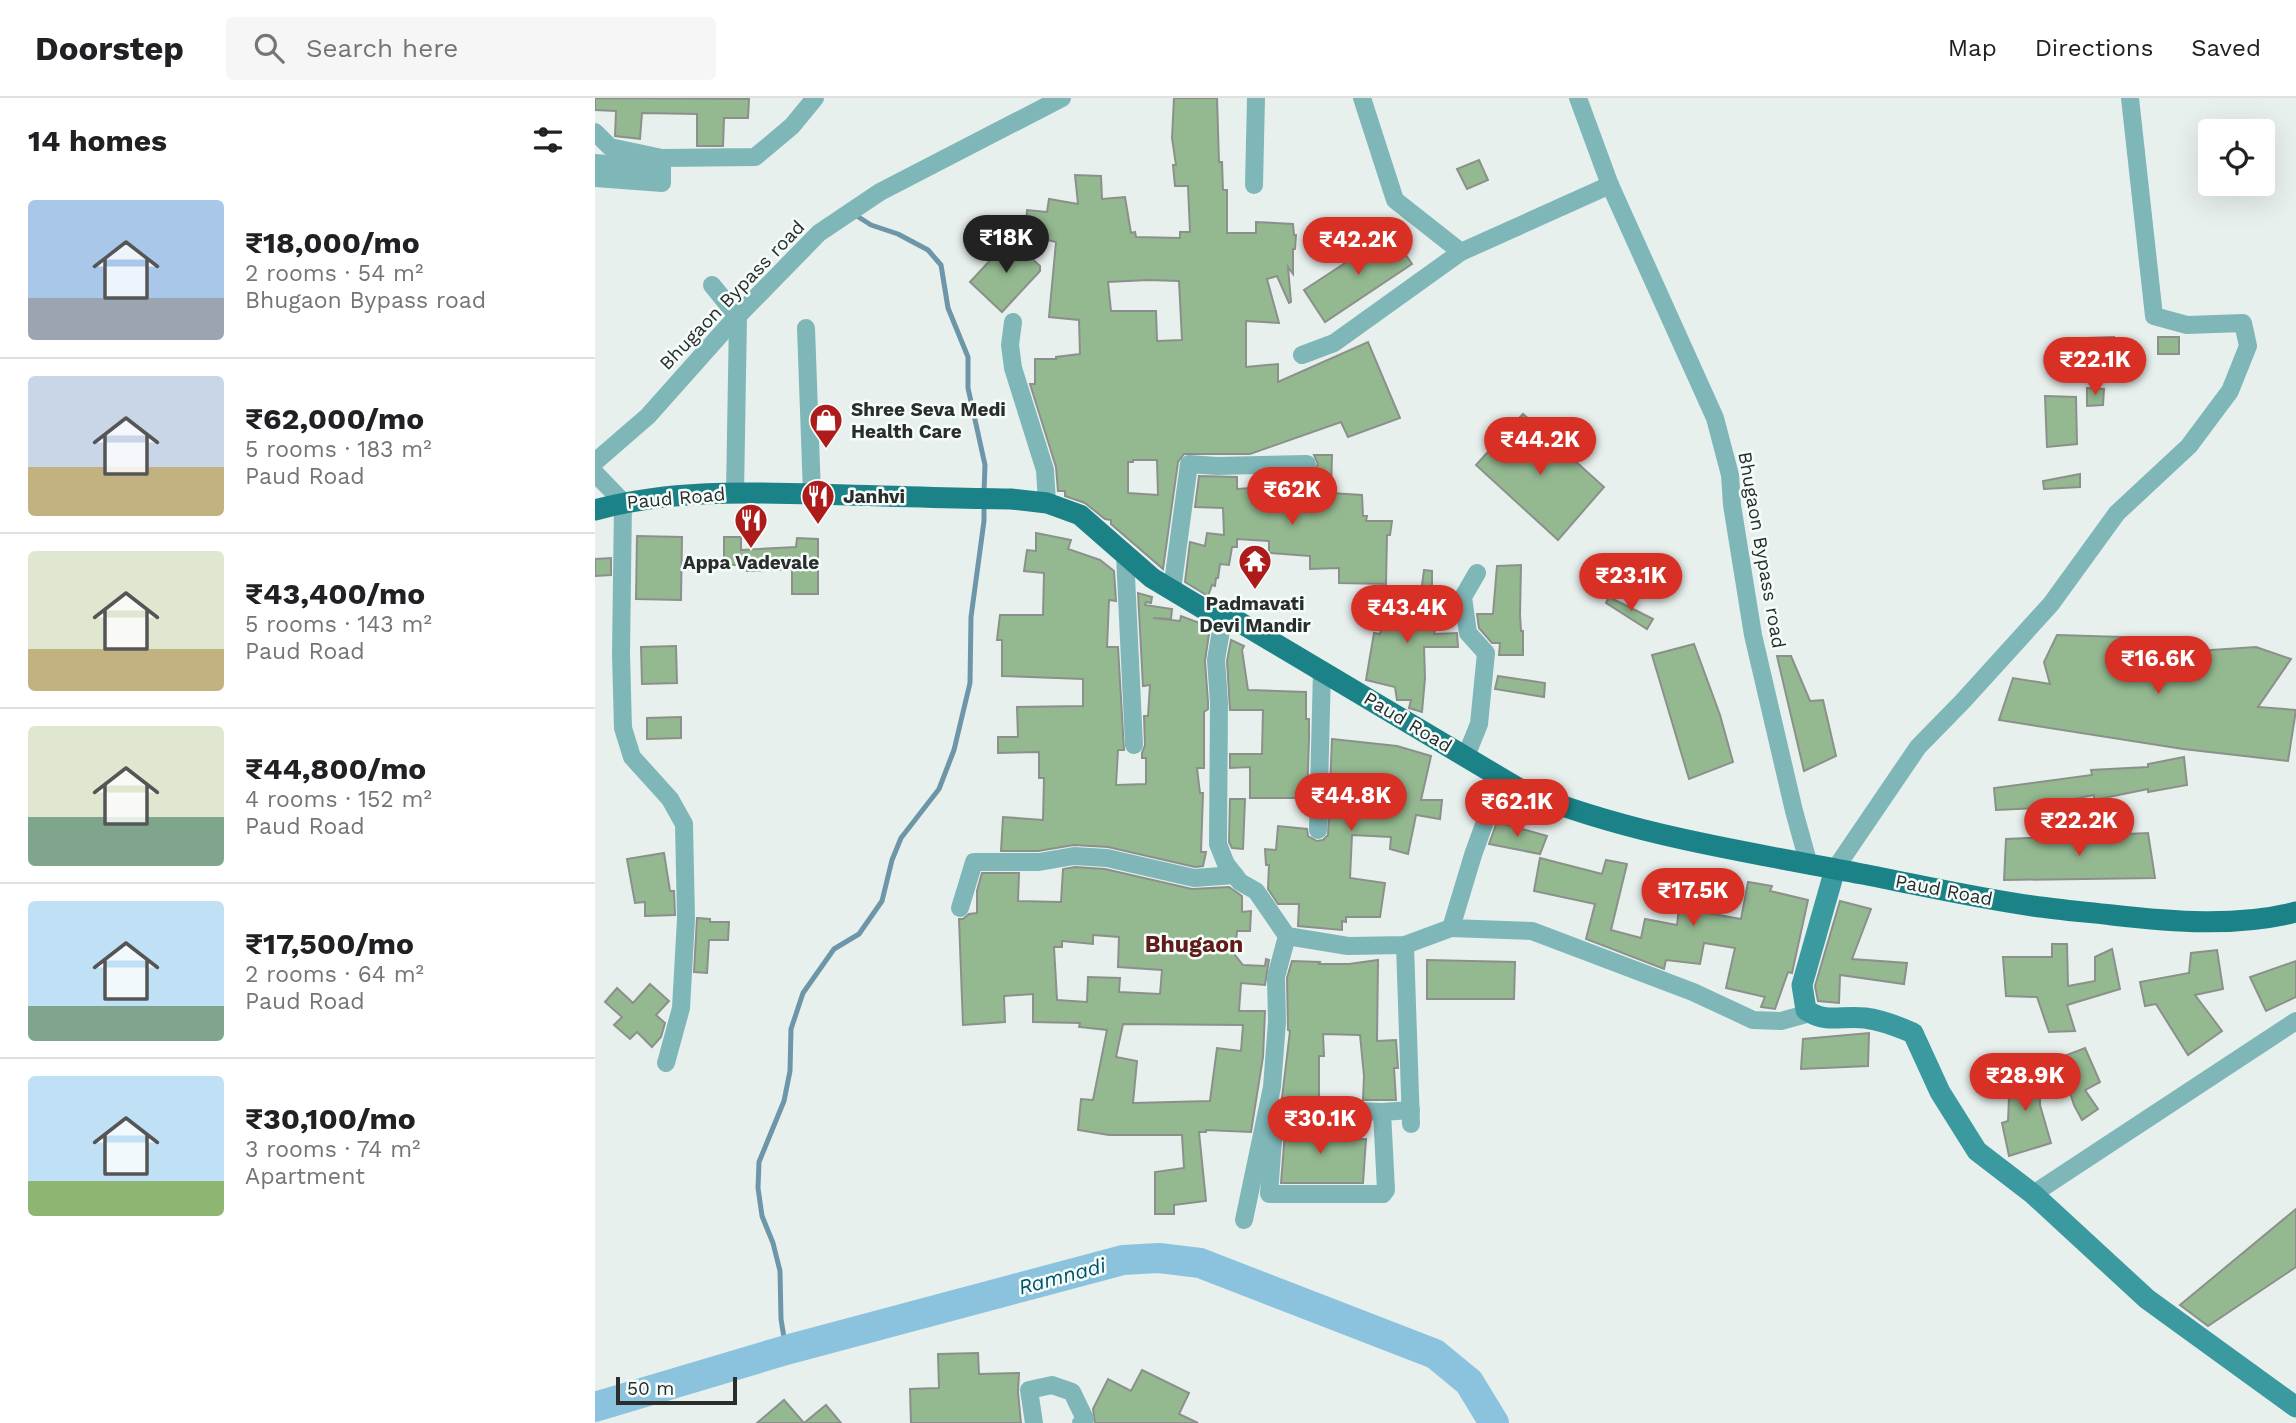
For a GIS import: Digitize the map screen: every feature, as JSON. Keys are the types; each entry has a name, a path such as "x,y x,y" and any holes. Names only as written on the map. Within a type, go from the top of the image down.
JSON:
{"main road":[{"name":"Paud Road","path":"595,510 623,502 677,495 735,493 1011,499 1047,503 1080,515 1152,579 1207,611 1224,613 1523,790 1568,809 1632,827 1809,865 2033,906 2155,920 2220,921 2296,912"}],"street":[{"path":"595,177 755,157 792,127 815,98"},
{"name":"Bhugaon Bypass road","path":"595,462 648,416 819,233 880,192 1062,98"},
{"path":"1254,185 1256,98"},
{"path":"1362,98 1395,200 1461,252"},
{"name":"Bhugaon Bypass road","path":"1578,98 1611,185 1715,418 1730,475 1732,505 1753,635 1809,865"},
{"path":"2130,98 2154,316 2187,325 2243,323 2248,346 2230,391 2189,446 2117,513 2051,604 1918,747 1835,869 1802,985 1806,1010 1818,1018 1863,1017 1892,1023 1913,1033 1940,1092 1977,1151 2033,1194 2147,1299 2296,1407"},
{"path":"595,132 610,147 662,170"},
{"path":"595,163 662,170"},
{"path":"1302,355 1334,343 1461,252 1611,185"},
{"path":"712,285 738,317 735,493"},
{"path":"1013,322 1010,345 1013,368 1045,470 1047,503"},
{"path":"806,327 812,494"},
{"path":"1171,590 1189,464 1307,464"},
{"path":"595,473 623,502 621,654 624,728 632,757 670,799 684,824 686,919 681,1008 666,1063"},
{"path":"1125,555 1134,745"},
{"path":"1466,756 1479,724 1486,653 1468,633 1463,597 1477,573"},
{"path":"1224,613 1216,660 1219,702 1218,845 1234,875 1256,891 1287,936 1348,946 1405,945 1451,928 1532,931 1693,992 1753,1020 1781,1021 1810,1013"},
{"path":"1318,830 1322,670"},
{"path":"1451,928 1501,777"},
{"path":"960,908 974,862 1039,862 1074,856 1107,858 1194,877 1234,875"},
{"path":"1244,1220 1272,1087 1277,1022 1276,977 1287,936"},
{"path":"1382,1112 1386,1190 1383,1194 1269,1194 1275,1114 1280,1110 1382,1112 1411,1117 1405,945"},
{"path":"2033,1194 2296,1021"},
{"path":"1034,1423 1029,1390 1052,1385 1072,1392 1085,1419 1081,1423"}],"building":[{"path":"595,98 749,99 748,118 724,118 723,146 697,146 697,114 642,113 640,139 615,136 616,111 595,110"},
{"path":"1174,98 1217,98 1219,162 1222,162 1223,190 1227,190 1227,233 1256,233 1256,222 1293,224 1296,235 1293,274 1288,267 1291,302 1289,303 1277,276 1267,279 1279,323 1246,321 1246,367 1278,364 1278,382 1368,342 1400,418 1348,437 1341,422 1250,454 1184,454 1178,462 1163,569 1111,524 1111,520 1105,519 1085,503 1065,496 1065,491 1058,491 1056,467 1030,384 1035,384 1035,359 1056,359 1080,354 1079,320 1049,317 1056,242 1043,239 1045,229 1026,228 1027,210 1047,212 1049,199 1078,204 1075,175 1101,176 1102,199 1125,197 1131,233 1135,232 1136,237 1180,238 1180,232 1190,232 1188,186 1175,186 1173,165 1176,165 1172,138","holes":["1179,281 1182,340 1157,341 1156,311 1111,311 1108,282","1157,460 1158,495 1128,493 1128,462"]},
{"path":"1479,160 1488,180 1467,189 1457,169"},
{"path":"1391,233 1412,264 1325,322 1304,290"},
{"path":"1008,241 1013,241 1040,266 1040,271 1002,312 970,282"},
{"path":"2114,337 2113,361 2085,359 2087,338"},
{"path":"2158,337 2179,337 2179,354 2158,354"},
{"path":"2087,388 2104,389 2103,405 2087,406"},
{"path":"2045,396 2076,397 2077,444 2047,447"},
{"path":"1523,414 1604,487 1558,540 1476,465"},
{"path":"1314,455 1332,455 1331,493 1362,495 1363,516 1367,516 1366,521 1392,521 1390,535 1387,535 1386,584 1339,583 1339,568 1310,569 1310,556 1269,553 1269,541 1237,539 1237,547 1232,547 1229,565 1220,564 1215,586 1212,585 1208,596 1185,582 1190,542 1205,546 1207,533 1224,535 1223,508 1195,507 1199,476 1237,477 1237,489 1265,487 1265,483 1282,485 1283,476 1313,473 1318,464"},
{"path":"2080,474 2080,487 2044,489 2043,481"},
{"path":"1036,533 1071,540 1068,549 1100,560 1114,571 1116,601 1109,600 1107,647 1118,647 1124,750 1118,750 1116,785 1146,784 1146,758 1142,758 1142,753 1145,745 1144,716 1148,716 1150,685 1143,686 1138,593 1152,597 1151,603 1146,602 1145,605 1172,609 1171,619 1153,618 1180,621 1181,616 1210,627 1205,661 1208,709 1204,712 1204,768 1197,768 1200,793 1203,793 1201,852 1206,852 1203,866 1195,867 1108,847 1074,845 1038,851 1001,851 1003,817 1043,820 1044,778 1039,778 1039,752 998,753 998,737 1018,737 1017,707 1083,706 1083,679 1002,676 1002,640 997,640 1000,615 1043,615 1044,573 1024,571 1027,550 1036,551"},
{"path":"637,536 682,537 681,600 636,599"},
{"path":"724,537 741,537 741,550 796,547 797,538 818,539 818,594 792,594 792,569 747,571 747,565 724,565"},
{"path":"611,558 611,575 595,576 595,559"},
{"path":"1521,565 1520,615 1523,655 1499,655 1500,643 1492,643 1479,628 1477,614 1493,614 1497,566"},
{"path":"1424,570 1432,571 1432,606 1441,606 1434,634 1457,633 1458,647 1424,647 1422,712 1409,708 1411,700 1397,700 1395,687 1366,680 1374,633 1380,634 1387,597 1420,601"},
{"path":"1609,597 1653,619 1647,629 1606,603"},
{"path":"2057,635 2155,638 2151,654 2256,647 2291,659 2258,707 2296,710 2288,761 2183,749 1999,720 2013,678 2050,684 2044,662"},
{"path":"1231,640 1244,646 1242,650 1248,690 1306,692 1306,719 1309,719 1307,798 1250,798 1250,767 1230,768 1230,754 1262,754 1263,710 1230,710 1227,661"},
{"path":"1694,644 1720,715 1733,762 1689,779 1652,655"},
{"path":"676,646 677,683 642,684 641,647"},
{"path":"1777,656 1791,656 1810,701 1823,700 1836,756 1804,771"},
{"path":"1498,676 1545,683 1544,697 1495,689"},
{"path":"681,717 681,738 647,739 647,718"},
{"path":"1332,739 1397,746 1431,756 1421,800 1442,800 1440,819 1416,815 1408,854 1390,849 1391,837 1352,835 1350,878 1385,883 1380,917 1346,917 1346,922 1342,921 1342,930 1298,926 1299,904 1278,904 1268,889 1269,865 1266,865 1265,849 1276,850 1278,826 1307,829 1308,836 1317,841 1328,835"},
{"path":"2184,757 2187,785 2148,792 2148,789 2094,800 2094,795 2037,808 1996,810 1994,788 2092,775 2091,770 2148,767 2148,764"},
{"path":"1230,799 1245,799 1243,849 1232,848 1229,842"},
{"path":"1497,822 1547,836 1540,854 1489,844"},
{"path":"2148,833 2155,878 2004,880 2006,839"},
{"path":"664,853 670,891 674,891 675,915 645,916 645,902 635,903 627,859"},
{"path":"1540,858 1602,874 1606,860 1627,864 1611,930 1641,938 1645,919 1677,925 1679,908 1741,919 1748,882 1772,886 1770,891 1808,900 1792,973 1788,972 1775,1009 1761,1007 1765,997 1726,988 1735,948 1704,943 1700,964 1666,960 1664,969 1586,939 1595,904 1534,891"},
{"path":"1063,869 1105,869 1192,889 1229,887 1242,896 1242,912 1251,911 1250,931 1237,931 1235,955 1243,965 1265,966 1266,959 1269,960 1265,985 1241,983 1239,1011 1265,1011 1263,1057 1251,1132 1199,1132 1206,1201 1174,1205 1174,1214 1155,1214 1155,1172 1184,1168 1182,1135 1109,1135 1078,1130 1081,1099 1093,1100 1107,1030 1079,1027 1080,1023 1033,1022 1033,994 1004,996 1005,1022 963,1025 959,919 977,913 977,891 982,873 1019,873 1018,901 1061,902","holes":["1093,935 1119,937 1118,967 1162,970 1160,994 1119,992 1120,978 1088,977 1087,1002 1057,1000 1054,947 1062,947 1062,941 1093,944","1123,1024 1243,1025 1241,1051 1217,1048 1210,1101 1133,1103 1137,1061 1116,1057"]},
{"path":"1840,901 1871,909 1852,959 1907,963 1904,984 1840,975 1839,1003 1818,1001 1815,986"},
{"path":"697,918 710,919 710,922 729,922 728,940 709,940 707,973 694,972"},
{"path":"2052,944 2067,944 2068,986 2095,981 2095,957 2112,949 2120,989 2067,1005 2075,1031 2049,1032 2037,997 2006,996 2003,957 2052,957"},
{"path":"2217,950 2223,989 2195,995 2222,1031 2188,1055 2156,1004 2145,1006 2140,982 2189,973 2191,953"},
{"path":"1378,960 1377,1041 1396,1040 1396,1100 1363,1100 1364,1076 1360,1035 1323,1034 1324,1056 1319,1056 1319,1098 1282,1098 1290,1031 1287,978 1292,961 1349,964"},
{"path":"1427,960 1515,962 1514,999 1427,999"},
{"path":"2296,961 2296,997 2266,1011 2250,977"},
{"path":"650,984 669,1001 656,1015 665,1023 661,1037 652,1047 637,1032 630,1039 614,1025 622,1017 605,1002 617,988 633,1003"},
{"path":"1869,1033 1868,1066 1801,1069 1803,1039"},
{"path":"2085,1048 2100,1082 2085,1090 2098,1109 2082,1120 2074,1105 2059,1058"},
{"path":"2040,1066 2040,1105 2051,1143 2009,1156 2002,1123 2008,1121 2010,1073"},
{"path":"1286,1120 1320,1121 1318,1140 1366,1139 1363,1183 1281,1183"},
{"path":"2296,1209 2296,1267 2208,1326 2180,1305"},
{"path":"978,1353 979,1374 1019,1373 1021,1423 911,1423 910,1389 939,1388 938,1354"},
{"path":"1142,1370 1189,1393 1179,1414 1198,1423 1095,1423 1093,1409 1108,1379 1131,1391"},
{"path":"784,1400 804,1423 757,1423"},
{"path":"826,1405 841,1423 804,1423"}],"waterway":[{"path":"857,216 928,250 941,265 948,308 968,357 968,388 985,465 984,492"},
{"path":"786,1350 781,1319 780,1271 762,1216 758,1188 759,1162 784,1101 790,1071 791,1029 803,993 834,949 859,934 882,901 892,860 901,838 939,789 954,750 970,683 971,617 984,521 984,502"},
{"name":"Ramnadi","path":"595,1407 786,1350 1123,1260 1159,1258 1200,1263 1435,1354 1469,1382 1494,1423"}],"place":[{"name":"Shree Seva Medi Health Care","path":"826,450"},
{"name":"Janhvi","path":"818,526"},
{"name":"Appa Vadevale","path":"751,550"},
{"name":"Padmavati Devi Mandir","path":"1255,591"}],"district":[{"name":"Bhugaon","path":"1194,944"}]}
